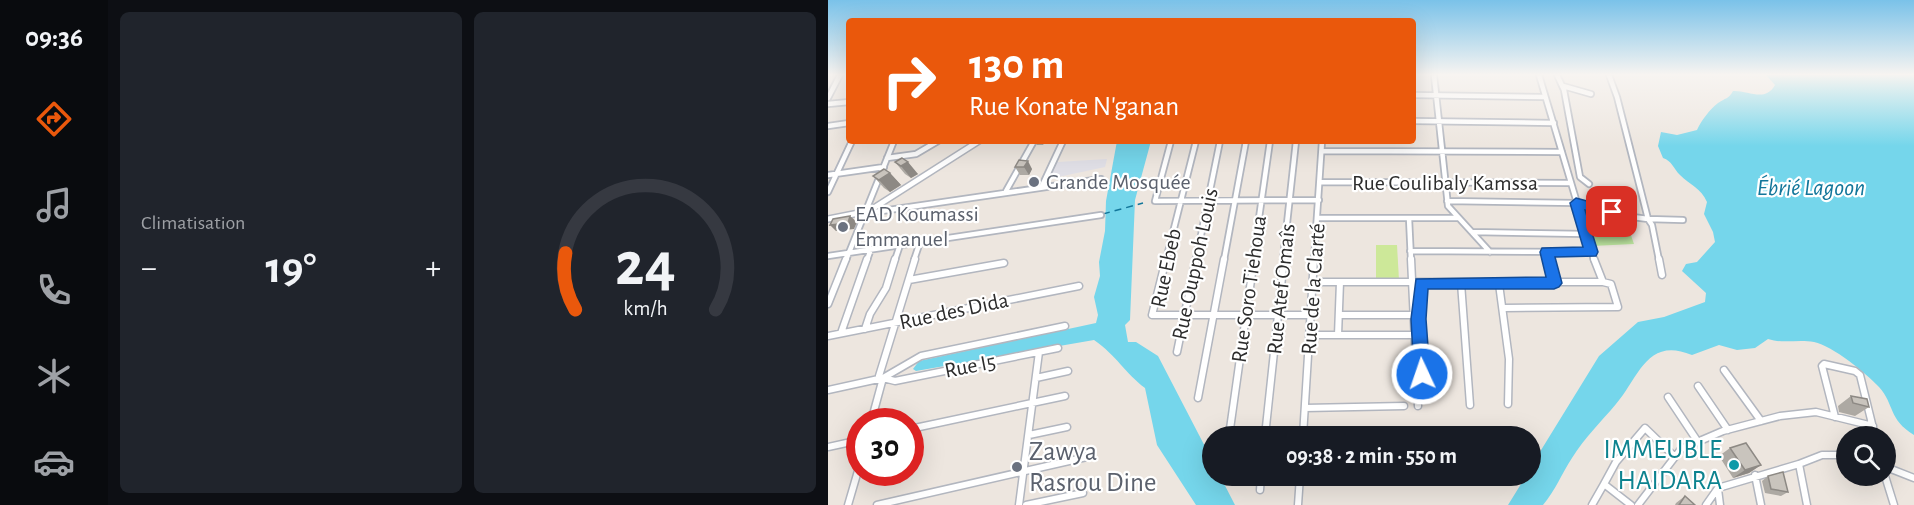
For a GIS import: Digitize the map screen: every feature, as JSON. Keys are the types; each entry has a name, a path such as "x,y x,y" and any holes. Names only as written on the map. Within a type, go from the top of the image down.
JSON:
{"street":[{"path":"1437,99 1447,201 1457,218 1490,252"},
{"path":"1546,99 1591,252 1603,282"},
{"path":"1565,99 1580,177 1589,184"},
{"path":"1617,99 1648,219 1652,225 1662,275"},
{"path":"828,104 846,102"},
{"path":"1416,121 1554,123"},
{"path":"828,126 846,123"},
{"path":"828,192 851,144"},
{"path":"828,304 893,144"},
{"path":"887,158 916,154 933,144"},
{"path":"864,213 974,144"},
{"path":"1006,191 1032,144"},
{"path":"1042,186 1062,144"},
{"path":"1170,144 1155,201 1319,200"},
{"name":"Rue Ebeb","path":"1195,144 1152,315 1311,315"},
{"name":"Rue Ouppoh Louis","path":"1177,352 1219,144"},
{"path":"1198,398 1245,144"},
{"name":"Rue Soro Tiehoua","path":"1230,426 1270,144"},
{"name":"Rue Atef Omaîs","path":"1266,426 1296,144"},
{"name":"Rue de la Clarté","path":"1304,426 1323,144"},
{"path":"1322,151 1562,152"},
{"path":"828,175 884,167"},
{"path":"828,219 1006,191 1101,179"},
{"name":"Rue Coulibaly Kamssa","path":"1320,182 1571,183"},
{"path":"1447,201 1576,203 1625,216 1683,220"},
{"path":"828,256 1101,215"},
{"path":"1318,218 1457,218"},
{"path":"1409,218 1418,406"},
{"path":"1472,232 1586,234"},
{"path":"883,378 879,376 879,373 920,242"},
{"path":"865,329 870,314 886,288 900,245"},
{"path":"841,333 871,249"},
{"path":"1410,251 1591,252"},
{"path":"1547,252 1554,283"},
{"path":"909,280 1004,263"},
{"path":"1314,282 1499,284 1603,282 1611,284 1619,306 1617,308 1504,308"},
{"path":"1338,335 1340,282"},
{"path":"1421,283 1419,319 1423,392"},
{"path":"1461,283 1470,405"},
{"path":"1499,284 1504,308 1511,385 1508,404"},
{"name":"Rue des Dida","path":"828,336 1079,286"},
{"path":"1339,315 1412,315"},
{"path":"828,390 883,378 921,356 1065,326"},
{"path":"1309,335 1413,335"},
{"name":"Rue I5","path":"883,378 895,381 1058,348"},
{"path":"1019,505 1039,352"},
{"path":"1604,484 1632,505 1681,450 1728,430 1780,416 1815,412 1835,417 1873,426 1860,375 1855,371 1828,364 1822,366 1835,417"},
{"path":"1036,378 1068,370"},
{"path":"1724,370 1761,421"},
{"path":"875,408 883,378"},
{"path":"1698,386 1728,430"},
{"path":"924,426 1065,396"},
{"path":"1668,397 1698,442"},
{"path":"1305,408 1404,406"},
{"path":"1029,435 1067,427"},
{"path":"1592,505 1616,462 1645,428 1675,457"},
{"path":"828,447 846,443"},
{"path":"1706,505 1718,488 1755,475 1799,464 1804,460 1836,454"},
{"path":"877,505 1091,456"},
{"path":"1799,464 1807,505"},
{"path":"1896,471 1914,478"},
{"path":"1755,475 1761,505"},
{"path":"848,505 854,486"},
{"path":"1260,486 1260,490"},
{"path":"1298,505 1299,486"},
{"path":"1888,486 1894,505"},
{"path":"1718,488 1720,505"},
{"path":"1026,505 1083,493"}],"shaded area":[{"path":"1107,159 1105,167 1049,179 1057,162"}],"green space":[{"path":"1580,205 1625,218 1634,244 1592,246"},
{"path":"1376,245 1397,245 1399,280 1376,280"}],"water":[{"name":"Ébrié Lagoon","path":"1725,99 1914,99 1914,435 1896,418 1884,394 1873,381 1849,361 1814,342 1768,339 1755,348 1737,350 1719,345 1692,355 1677,351 1664,351 1654,355 1638,372 1616,404 1577,450 1543,505 1508,505 1520,486 1541,486 1541,450 1599,356 1638,322 1664,317 1705,302 1706,293 1682,271 1686,264 1697,262 1715,242 1704,214 1707,202 1698,190 1663,158 1658,146 1661,132 1677,135 1697,130 1712,108"},
{"path":"1116,144 1150,144 1135,200 1130,320 1125,325 1128,342 1136,342 1158,356 1202,441 1202,486 1225,486 1235,505 1196,505 1157,445 1145,388 1094,340 916,371 913,369 919,361 1096,323 1098,315 1094,297 1100,276 1099,262 1105,231 1106,201"}],"building":[{"path":"902,158 908,162 901,166 895,162"},
{"path":"1019,160 1028,161 1024,167 1015,167"},
{"path":"884,169 890,173 879,180 873,176"},
{"path":"850,216 848,223 830,225 833,219"},
{"path":"1851,396 1867,399 1869,407 1853,403"},
{"path":"1746,443 1761,465 1745,470 1730,448"},
{"path":"1783,472 1788,492 1771,489 1768,476"},
{"path":"1685,496 1695,505 1679,505"}],"ferry route":[{"path":"1103,214 1143,203"}],"place":[{"name":"Grande Mosquée","path":"1034,182"},
{"name":"EAD Koumassi Emmanuel","path":"843,227"},
{"name":"IMMEUBLE HAIDARA","path":"1734,465"},
{"name":"Zawya Rasrou Dine","path":"1017,467"}],"route":[{"path":"1422,374 1419,319 1421,283 1554,283 1547,252 1591,252 1576,203 1612,212"}]}
